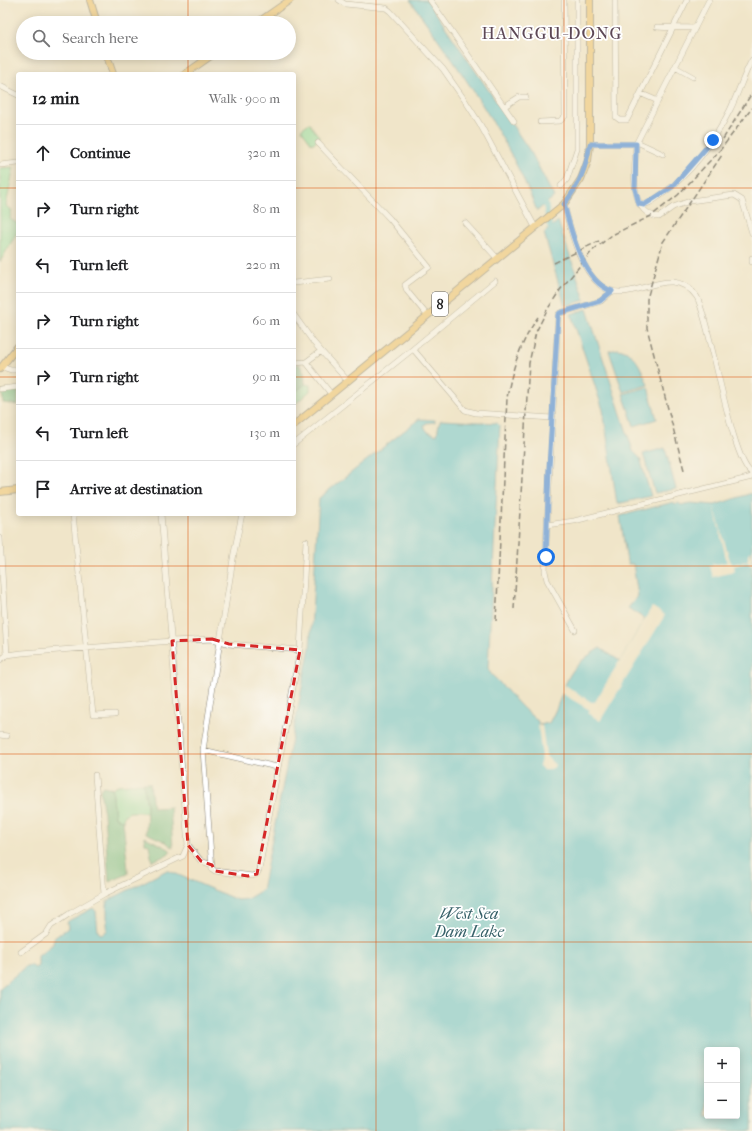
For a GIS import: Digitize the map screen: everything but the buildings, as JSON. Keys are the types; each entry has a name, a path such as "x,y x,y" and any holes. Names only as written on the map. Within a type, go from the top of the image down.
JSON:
{"main road":[{"path":"90,0 95,16"},
{"path":"267,16 290,0"},
{"name":"8","path":"331,394 541,221 564,204 581,179 588,161 590,144 590,0"},
{"path":"108,60 112,72"},
{"path":"188,72 205,60"},
{"path":"1,368 16,349"},
{"path":"296,423 331,394"},
{"path":"0,492 16,490"}],"street":[{"path":"339,0 345,4 386,8 443,69 480,124 535,227"},
{"path":"430,0 514,121"},
{"path":"540,122 560,121 565,116 564,0"},
{"path":"561,186 567,179 577,149 577,0"},
{"path":"615,0 616,117 620,120 627,120 642,94 687,0"},
{"path":"709,0 636,143 635,189 639,204 651,216 659,217 680,204 734,195 742,200 752,233"},
{"path":"657,27 667,28 674,26 695,28"},
{"path":"639,204 644,205 651,202 672,187 713,140 729,111 752,60"},
{"path":"675,67 693,77"},
{"path":"0,86 16,94"},
{"path":"642,94 658,101"},
{"path":"505,106 519,97 526,97"},
{"path":"318,143 390,219 429,267 405,285 406,291 427,315"},
{"path":"590,144 636,143 663,154"},
{"path":"0,165 16,164"},
{"path":"564,204 574,239 584,262 600,285 612,291 627,291 675,281 690,288 699,302 742,461 745,467 752,473"},
{"path":"465,223 496,258"},
{"path":"296,283 330,279"},
{"path":"296,442 495,281"},
{"path":"575,630 546,580 545,571 557,319 560,313 600,301 612,291"},
{"path":"296,318 314,344 348,381"},
{"path":"413,349 465,410 552,418"},
{"path":"296,363 306,362 321,351"},
{"path":"306,362 331,394"},
{"path":"1,368 16,370"},
{"path":"0,389 16,387"},
{"path":"547,525 574,521 752,477"},
{"path":"73,516 93,715 115,714"},
{"path":"21,952 46,934 51,926 104,894 183,856 188,845 161,516"},
{"path":"242,516 234,553 203,750 212,865 215,871 248,876 257,874 300,650 306,541"},
{"path":"0,538 7,655"},
{"path":"0,660 7,655 212,639 229,644 300,650"},
{"path":"0,735 7,736"},
{"path":"203,750 277,767"},
{"path":"95,775 104,894"},
{"path":"188,845 201,861 212,865"}],"highlighted area":[{"path":"212,639 229,644 300,650 257,874 248,876 215,871 212,865 201,861 188,845 172,641"}],"green space":[{"path":"309,123 320,138 312,144 301,129"},
{"path":"14,167 6,206 12,210 10,219 16,223 16,234 0,262 0,168"},
{"path":"299,364 304,373 305,384 296,391 296,365"},
{"path":"305,384 310,385 310,391 296,403 296,391"},
{"path":"16,389 16,405 3,403 2,391"},
{"path":"143,783 148,812 130,812 124,815 123,821 115,817 112,788 118,785"},
{"path":"143,783 150,783 153,808 170,807 173,848 166,842 146,833 147,805"},
{"path":"103,786 112,788 115,817 123,821 128,870 128,874 109,882 104,814 100,790"},
{"path":"145,837 171,851 168,855 152,861 149,845 145,843"}],"water":[{"path":"410,0 427,0 532,154 554,197 537,211 525,183 496,128 446,50"},
{"path":"558,221 585,300 565,306 544,233"},
{"path":"587,309 633,451 640,458 651,496 617,504 603,410 571,314"},
{"path":"618,349 629,354 638,362 648,385 623,392 609,351"},
{"path":"648,387 657,419 634,426 623,394"},
{"name":"West Sea Dam Lake","path":"419,419 435,420 435,422 426,423 424,427 428,432 437,435 441,420 497,423 500,426 488,668 492,675 518,703 538,721 538,725 549,723 571,673 578,665 600,648 620,661 645,619 628,608 638,596 633,564 628,564 627,562 620,516 674,502 675,504 679,503 681,505 690,503 715,505 752,493 752,1131 0,1131 0,988 26,966 31,965 35,968 38,966 38,956 53,944 54,938 68,928 67,922 93,908 96,911 98,932 101,934 107,931 107,901 167,870 237,900 247,899 262,890 310,647 319,498"},
{"path":"665,448 676,489 655,493 643,454"}],"pier":[{"path":"713,503 730,561 733,564 748,560 749,552 751,551 752,567 748,562 734,566 735,570 733,572 713,577 710,566 713,566 712,561 714,565 727,562"},
{"path":"652,607 665,615 600,721 588,713 590,710 561,693 565,685 591,702 595,702"},
{"path":"538,725 542,725 546,756 555,765 549,770 544,770 539,766 542,756"}],"waterway":[{"path":"544,197 550,227"}],"railway":[{"path":"723,139 752,93"},
{"path":"514,609 529,363 536,332 547,310 560,290 592,251 612,235 651,216 678,195 721,149 752,108"},
{"path":"684,470 647,328 647,299 663,242 722,155"},
{"path":"554,263 599,241"},
{"path":"496,621 507,398 518,356 532,326 538,317"}],"district":[{"name":"HANGGU-DONG","path":"552,33"}],"route":[{"path":"546,557 557,319 560,313 600,301 607,297 612,291 600,285 584,262 574,239 564,204 573,193 581,179 588,161 590,144 636,144 635,189 639,204 644,205 651,202 672,187 713,140"}]}
